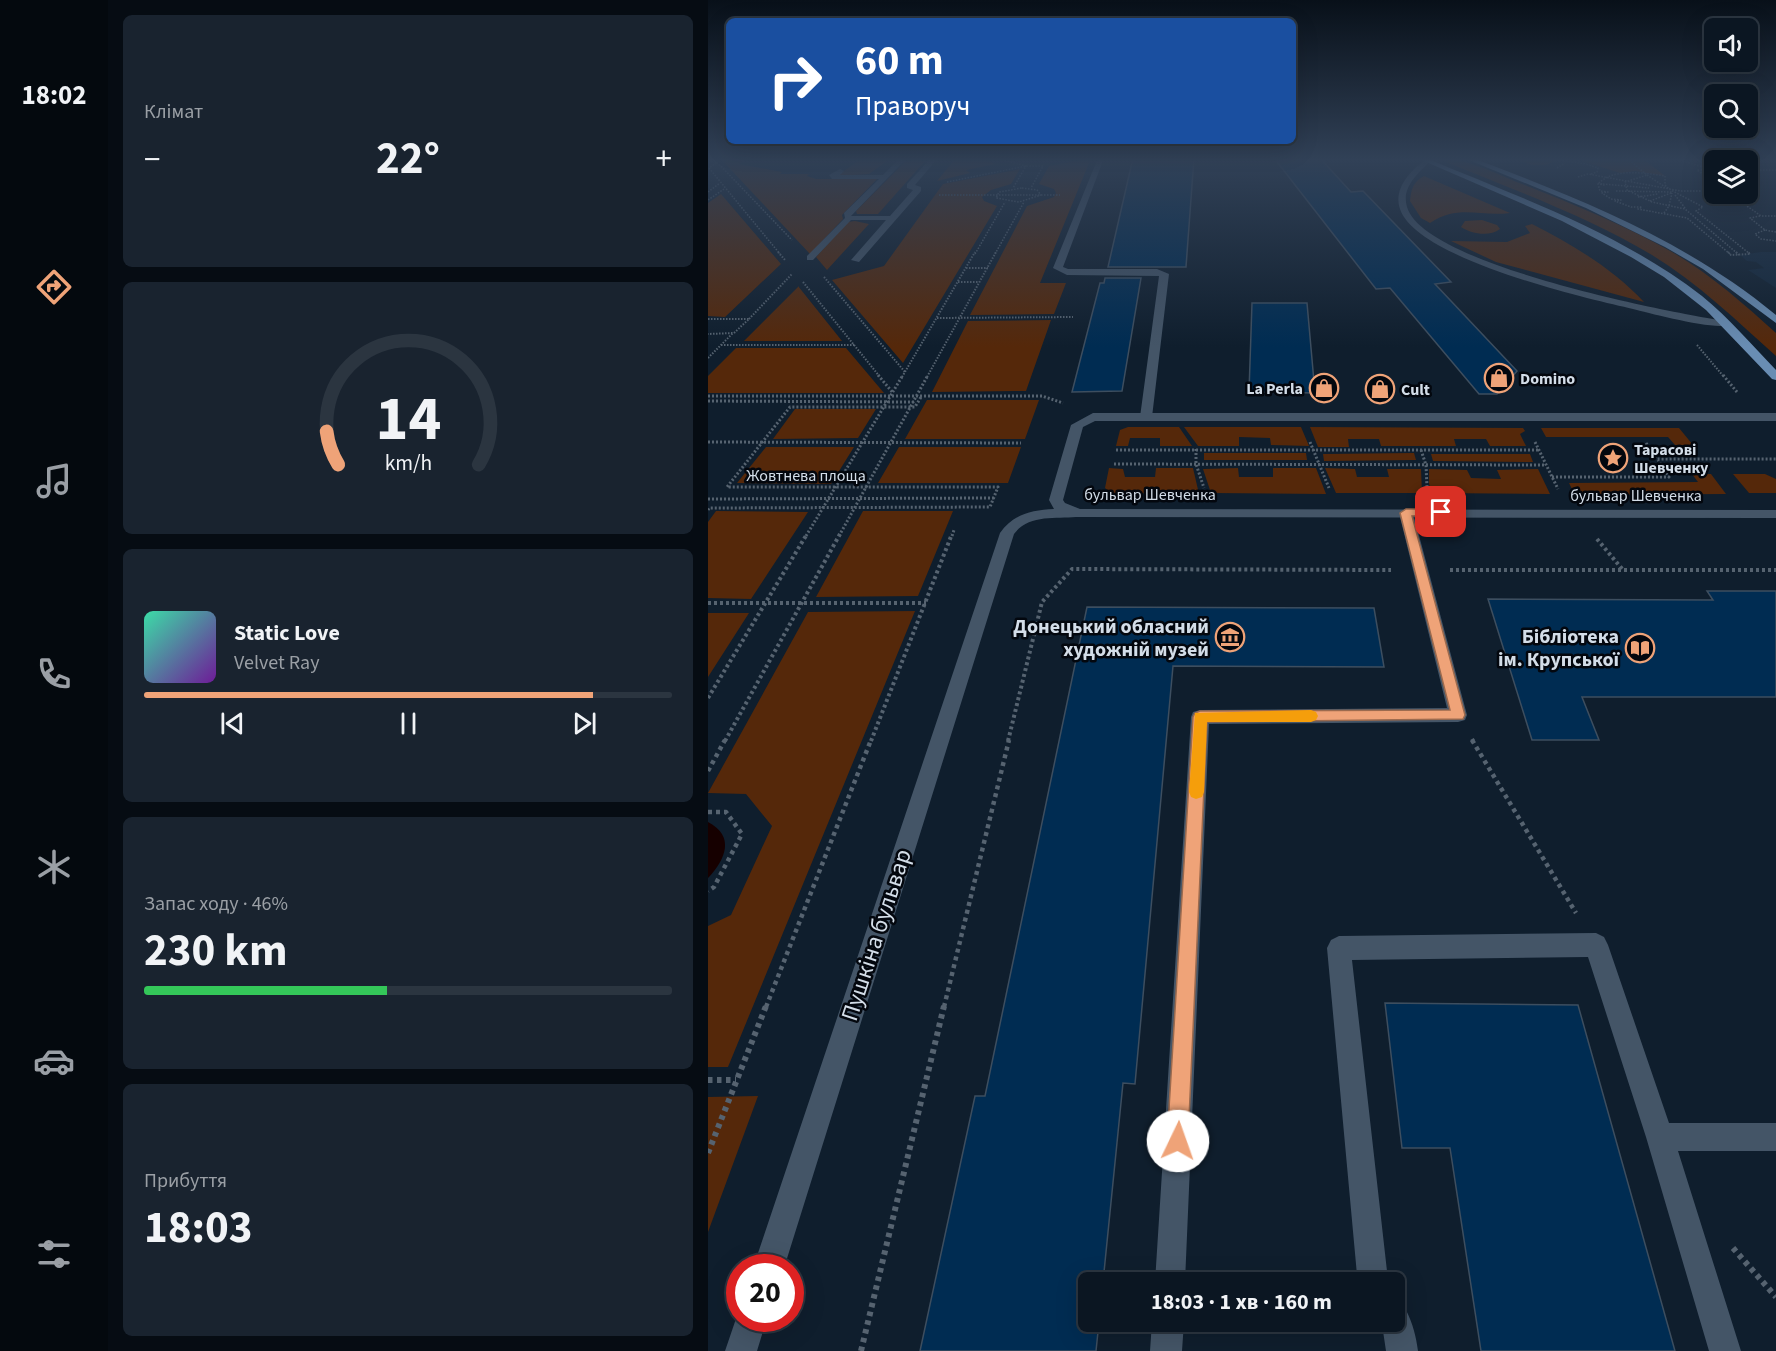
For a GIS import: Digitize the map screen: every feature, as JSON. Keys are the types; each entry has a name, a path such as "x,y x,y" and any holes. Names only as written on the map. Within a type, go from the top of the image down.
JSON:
{"main road":[{"path":"1570,221 1639,255 1700,299 1776,377"},
{"path":"1622,221 1678,249 1749,296 1776,320"}],"street":[{"path":"810,258 846,221"},
{"path":"856,260 890,221"},
{"path":"1077,221 1059,270 1164,274 1146,417"},
{"path":"1413,221 1426,233 1454,251 1494,267 1669,315 1725,324"},
{"name":"бульвар Шевченка","path":"1776,417 1093,417 1077,425 1056,500 1059,506 1078,513 1776,514"},
{"name":"Пушкіна бульвар","path":"773,1254 1007,533 1012,525 1035,516 1078,513"},
{"path":"1171,1272 1200,717 1458,715 1406,513"},
{"path":"1372,1272 1339,948 1596,945 1660,1137 1725,1351"},
{"path":"1660,1137 1776,1137"},
{"path":"741,1351 747,1332"},
{"path":"1167,1351 1168,1332"},
{"path":"1399,1332 1402,1351"}],"path":[{"path":"774,221 810,258 905,372"},
{"path":"708,698 888,402 994,221"},
{"path":"912,407 915,407 960,318 1014,221"},
{"path":"1691,221 1731,255 1750,254 1709,221"},
{"path":"1699,221 1740,255"},
{"path":"1754,221 1765,230 1776,232"},
{"path":"1765,230 1755,234 1761,239 1776,241"},
{"path":"966,268 988,268"},
{"path":"708,358 795,271"},
{"path":"958,282 980,282"},
{"path":"1669,315 1741,395"},
{"path":"937,318 1073,317"},
{"path":"708,319 749,319"},
{"path":"708,334 734,333"},
{"path":"721,345 854,345"},
{"path":"708,396 1042,396"},
{"path":"708,771 919,396"},
{"path":"708,401 914,402"},
{"name":"Жовтнева площа","path":"708,510 710,508 990,507 998,487 727,487 790,407 912,407"},
{"path":"1307,435 1332,497"},
{"path":"1532,435 1562,497"},
{"path":"708,442 1021,443"},
{"path":"1191,442 1197,450 1196,464 1206,497"},
{"path":"1535,442 1546,442"},
{"path":"1552,477 1669,477 1646,442"},
{"path":"1116,450 1539,450"},
{"path":"1421,450 1426,465 1427,490"},
{"path":"1657,459 1776,459"},
{"path":"1114,464 1546,465"},
{"path":"708,499 994,498"},
{"path":"708,1153 954,530"},
{"path":"1595,536 1623,570"},
{"path":"861,1351 1042,602"},
{"path":"708,603 926,603"},
{"path":"1458,715 1596,945"},
{"path":"708,812 726,812 742,834 714,887 708,891"},
{"path":"708,1080 736,1080"}],"shaded area":[{"path":"708,221 744,221 781,264 725,317 708,316"},
{"path":"779,221 841,221 810,254"},
{"path":"916,221 988,221 903,363 832,280 884,266"},
{"path":"1019,221 1065,221 1040,283 1066,283 1054,314 970,315"},
{"path":"1465,221 1485,221 1497,225 1500,229 1480,234 1461,227"},
{"path":"1587,221 1610,221 1672,252 1713,280 1776,333 1776,356 1732,316 1669,266"},
{"path":"848,222 869,224 827,270 816,257"},
{"path":"1532,224 1591,258 1619,278 1644,302 1496,262 1451,241 1507,242 1530,233 1525,226"},
{"path":"1776,252 1776,288 1748,270 1764,268 1756,262 1747,261 1740,255"},
{"path":"798,287 842,341 744,341"},
{"path":"1051,320 1026,391 932,392 968,321"},
{"path":"736,348 846,348 884,393 708,393 708,376"},
{"path":"927,400 1039,400 1025,439 905,439"},
{"path":"795,409 876,409 858,438 773,439"},
{"path":"1128,427 1179,427 1192,446 1160,446 1160,438 1130,438 1128,446 1116,446 1120,430"},
{"path":"1184,427 1301,427 1309,446 1271,445 1270,438 1239,437 1239,446 1198,446"},
{"path":"1310,427 1523,428 1525,431 1520,434 1526,446 1490,446 1486,439 1454,439 1456,446 1381,446 1379,439 1348,439 1349,447 1318,447"},
{"path":"1541,428 1679,428 1693,445 1675,445 1668,437 1546,437"},
{"path":"766,447 854,447 831,484 737,483"},
{"path":"899,447 1021,447 1008,483 878,483"},
{"path":"1204,453 1306,453 1307,460 1204,460"},
{"path":"1414,453 1416,460 1324,461 1323,454"},
{"path":"1431,454 1530,454 1533,462 1433,461"},
{"path":"1109,468 1123,469 1125,477 1155,477 1156,468 1193,468 1199,494 1111,493 1105,488"},
{"path":"1238,468 1239,477 1273,477 1273,468 1316,468 1326,494 1211,493 1203,469"},
{"path":"1325,468 1355,469 1357,477 1389,477 1387,469 1421,469 1422,493 1336,493"},
{"path":"1429,469 1467,470 1471,478 1501,479 1497,470 1538,469 1550,494 1431,493"},
{"path":"1692,474 1711,474 1726,494 1575,495 1569,483 1698,482"},
{"path":"1733,474 1765,474 1776,479 1776,493 1749,493"},
{"path":"716,511 808,512 751,599 708,598 708,522"},
{"path":"863,511 953,511 918,596 816,597"},
{"path":"915,611 728,1067 708,1067 708,926 731,915 772,826 746,794 708,793 808,612"},
{"path":"708,613 749,613 708,677"},
{"path":"708,822 722,834 725,848 723,856 708,878"},
{"path":"758,1096 708,1232 708,1097"}],"building":[{"path":"1119,221 1189,221 1186,267 1108,267"},
{"path":"1323,221 1392,221 1451,282 1435,284 1517,371 1497,394 1479,394 1390,288 1376,289"},
{"path":"1105,278 1141,278 1122,391 1072,392 1100,283 1104,283"},
{"path":"1252,303 1307,303 1315,393 1249,392"},
{"name":"Бібліотека ім. Крупської","path":"1707,591 1776,591 1776,697 1582,697 1599,740 1532,740 1488,599 1713,600"},
{"path":"1087,607 1374,608 1384,667 1173,666 1135,1084 1123,1083 1104,1272 1078,1272 1078,1332 1098,1332 1096,1351 920,1351 975,1096 985,1096"},
{"path":"1385,1003 1578,1005 1675,1351 1481,1351 1450,1148 1402,1148"}],"slow traffic":[{"path":"1196,792 1200,717 1311,716"}],"place":[{"name":"Domino","path":"1499,378"},
{"name":"La Perla","path":"1324,388"},
{"name":"Cult","path":"1380,389"},
{"name":"Тарасові Шевченку","path":"1613,458"},
{"name":"Донецький обласний художній музей","path":"1230,637"},
{"name":"Бібліотека ім. Крупської","path":"1640,648"}],"route":[{"path":"1178,1141 1200,717 1458,715 1406,513 1441,512"}]}
